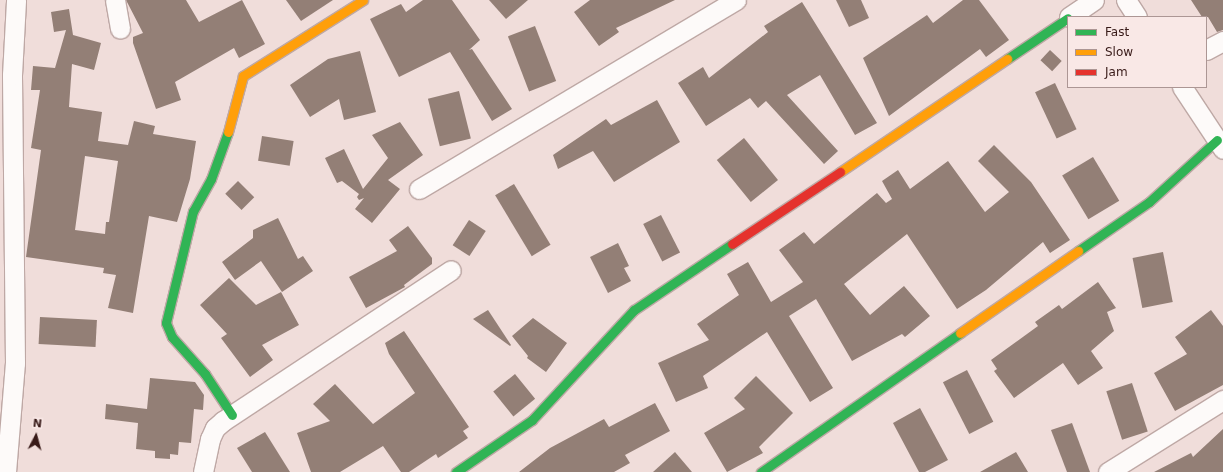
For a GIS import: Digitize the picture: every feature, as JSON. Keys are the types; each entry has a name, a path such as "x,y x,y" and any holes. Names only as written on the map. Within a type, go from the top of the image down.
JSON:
{"street":[{"path":"6,472 15,362 12,75 16,0"},
{"path":"115,0 120,29"},
{"path":"232,415 205,374 172,337 166,324 193,211 223,152 243,76 363,0"},
{"path":"419,189 736,0"},
{"path":"1070,16 1094,0"},
{"path":"1126,0 1136,16"},
{"path":"456,472 532,420 634,310 1067,18"},
{"path":"1207,49 1223,41"},
{"path":"761,472 1148,202 1220,144 1183,88"},
{"path":"203,472 215,428 232,415 451,270"},
{"path":"1108,472 1223,400"}],"building":[{"path":"126,0 186,0 199,22 242,0 265,44 239,58 234,48 175,82 181,100 156,109 133,43 133,37 143,33"},
{"path":"286,0 333,0 301,21"},
{"path":"423,0 452,0 480,40 469,50 472,49 512,109 492,121 450,52 399,77 370,19 401,4 406,12"},
{"path":"489,0 528,0 506,19"},
{"path":"590,0 675,0 616,28 619,32 599,46 574,12"},
{"path":"836,0 861,0 869,18 849,27"},
{"path":"963,0 979,0 1009,40 986,57 980,49 889,116 863,58 927,15 933,23"},
{"path":"1191,0 1223,0 1223,30 1217,32 1208,17 1201,16"},
{"path":"802,2 877,123 855,135 820,75 787,95 838,151 824,164 766,101 758,108 750,98 706,126 678,83 703,67 709,78 768,32 764,26"},
{"path":"69,9 73,35 101,43 94,70 72,64 69,107 102,112 98,141 128,145 134,121 155,126 153,134 196,141 190,179 177,222 149,216 133,313 108,308 116,275 103,273 104,268 26,257 41,150 31,148 40,90 31,90 33,66 55,68 66,30 54,32 51,12","holes":["85,156 118,161 109,222 106,222 105,234 75,230"]},
{"path":"535,26 556,81 529,91 508,36"},
{"path":"1050,50 1062,61 1052,71 1040,60"},
{"path":"360,51 376,112 344,120 339,99 310,117 290,85 328,59"},
{"path":"1055,83 1077,129 1057,139 1035,92"},
{"path":"459,91 471,139 440,146 428,99"},
{"path":"657,100 680,142 614,182 593,151 558,169 553,155 606,119 611,125"},
{"path":"400,122 423,155 388,180 400,189 372,223 355,209 364,198 359,200 357,197 359,194 342,181 337,183 325,158 344,149 363,189 388,158 372,135"},
{"path":"262,136 294,141 290,166 258,161"},
{"path":"744,138 778,180 751,202 717,160"},
{"path":"994,145 1031,182 1070,240 1050,253 1043,242 986,290 957,309 907,234 844,284 870,315 904,286 930,316 905,337 902,334 852,361 816,299 789,316 833,388 810,402 767,332 703,376 708,388 676,402 658,363 709,340 697,324 739,295 727,274 748,262 771,302 803,282 779,250 804,232 814,244 877,193 886,203 892,199 882,181 898,170 910,189 948,161 985,212 1009,192 978,161"},
{"path":"1093,157 1119,201 1088,219 1062,176"},
{"path":"238,181 254,197 242,210 225,194"},
{"path":"514,184 551,245 532,256 495,195"},
{"path":"661,215 680,252 662,262 643,224"},
{"path":"278,218 298,259 303,256 313,271 282,292 261,261 235,280 222,262 253,238 253,230"},
{"path":"469,220 486,231 469,256 453,245"},
{"path":"408,226 432,258 432,264 404,285 405,287 366,308 349,277 397,251 389,240"},
{"path":"618,243 629,266 624,268 631,281 608,293 590,257"},
{"path":"1163,252 1173,302 1142,308 1133,258"},
{"path":"229,278 256,305 281,292 299,325 262,345 273,360 250,377 221,338 227,334 200,305"},
{"path":"1098,282 1116,308 1107,312 1114,331 1091,351 1103,368 1078,385 1063,363 1014,398 994,371 997,369 991,360 1038,326 1035,322 1059,305 1062,309"},
{"path":"488,310 511,345 510,346 473,319"},
{"path":"1211,310 1223,326 1223,385 1175,411 1154,373 1187,354 1175,337"},
{"path":"40,317 97,320 96,347 39,344"},
{"path":"533,318 567,343 546,372 527,358 528,356 512,336"},
{"path":"404,331 469,427 463,431 468,438 438,458 436,454 409,472 401,472 383,446 340,472 311,472 297,433 330,421 313,404 335,384 373,424 415,393 389,354 385,343"},
{"path":"967,370 993,422 969,434 943,382"},
{"path":"515,374 535,399 513,416 493,392"},
{"path":"756,376 793,413 759,447 763,453 727,472 704,433 745,409 734,398"},
{"path":"150,378 195,382 204,395 203,410 194,409 191,443 179,442 178,455 170,454 170,459 155,458 155,451 136,449 138,423 105,419 106,404 147,409"},
{"path":"1132,383 1148,432 1122,440 1106,391"},
{"path":"655,403 670,431 625,455 630,463 614,472 519,472 550,448 604,419 609,427"},
{"path":"920,408 948,460 925,472 919,472 893,423"},
{"path":"1072,423 1090,472 1067,472 1051,430"},
{"path":"1223,429 1223,472 1154,472 1191,453 1193,457"},
{"path":"265,432 290,472 252,472 237,448"},
{"path":"675,452 692,472 653,472"},
{"path":"1016,452 1028,472 980,472"}],"traffic: fast":[{"path":"1007,59 1067,19"},
{"path":"228,132 211,179 193,211 166,323 172,337 205,374 232,415"},
{"path":"1078,251 1149,202 1217,140"},
{"path":"456,472 532,420 634,310 732,244"},
{"path":"761,472 960,333"}],"traffic: slow":[{"path":"228,132 243,76 363,0"},
{"path":"840,172 1007,59"},
{"path":"960,333 1078,251"}],"traffic: jam":[{"path":"732,244 840,172"}]}
